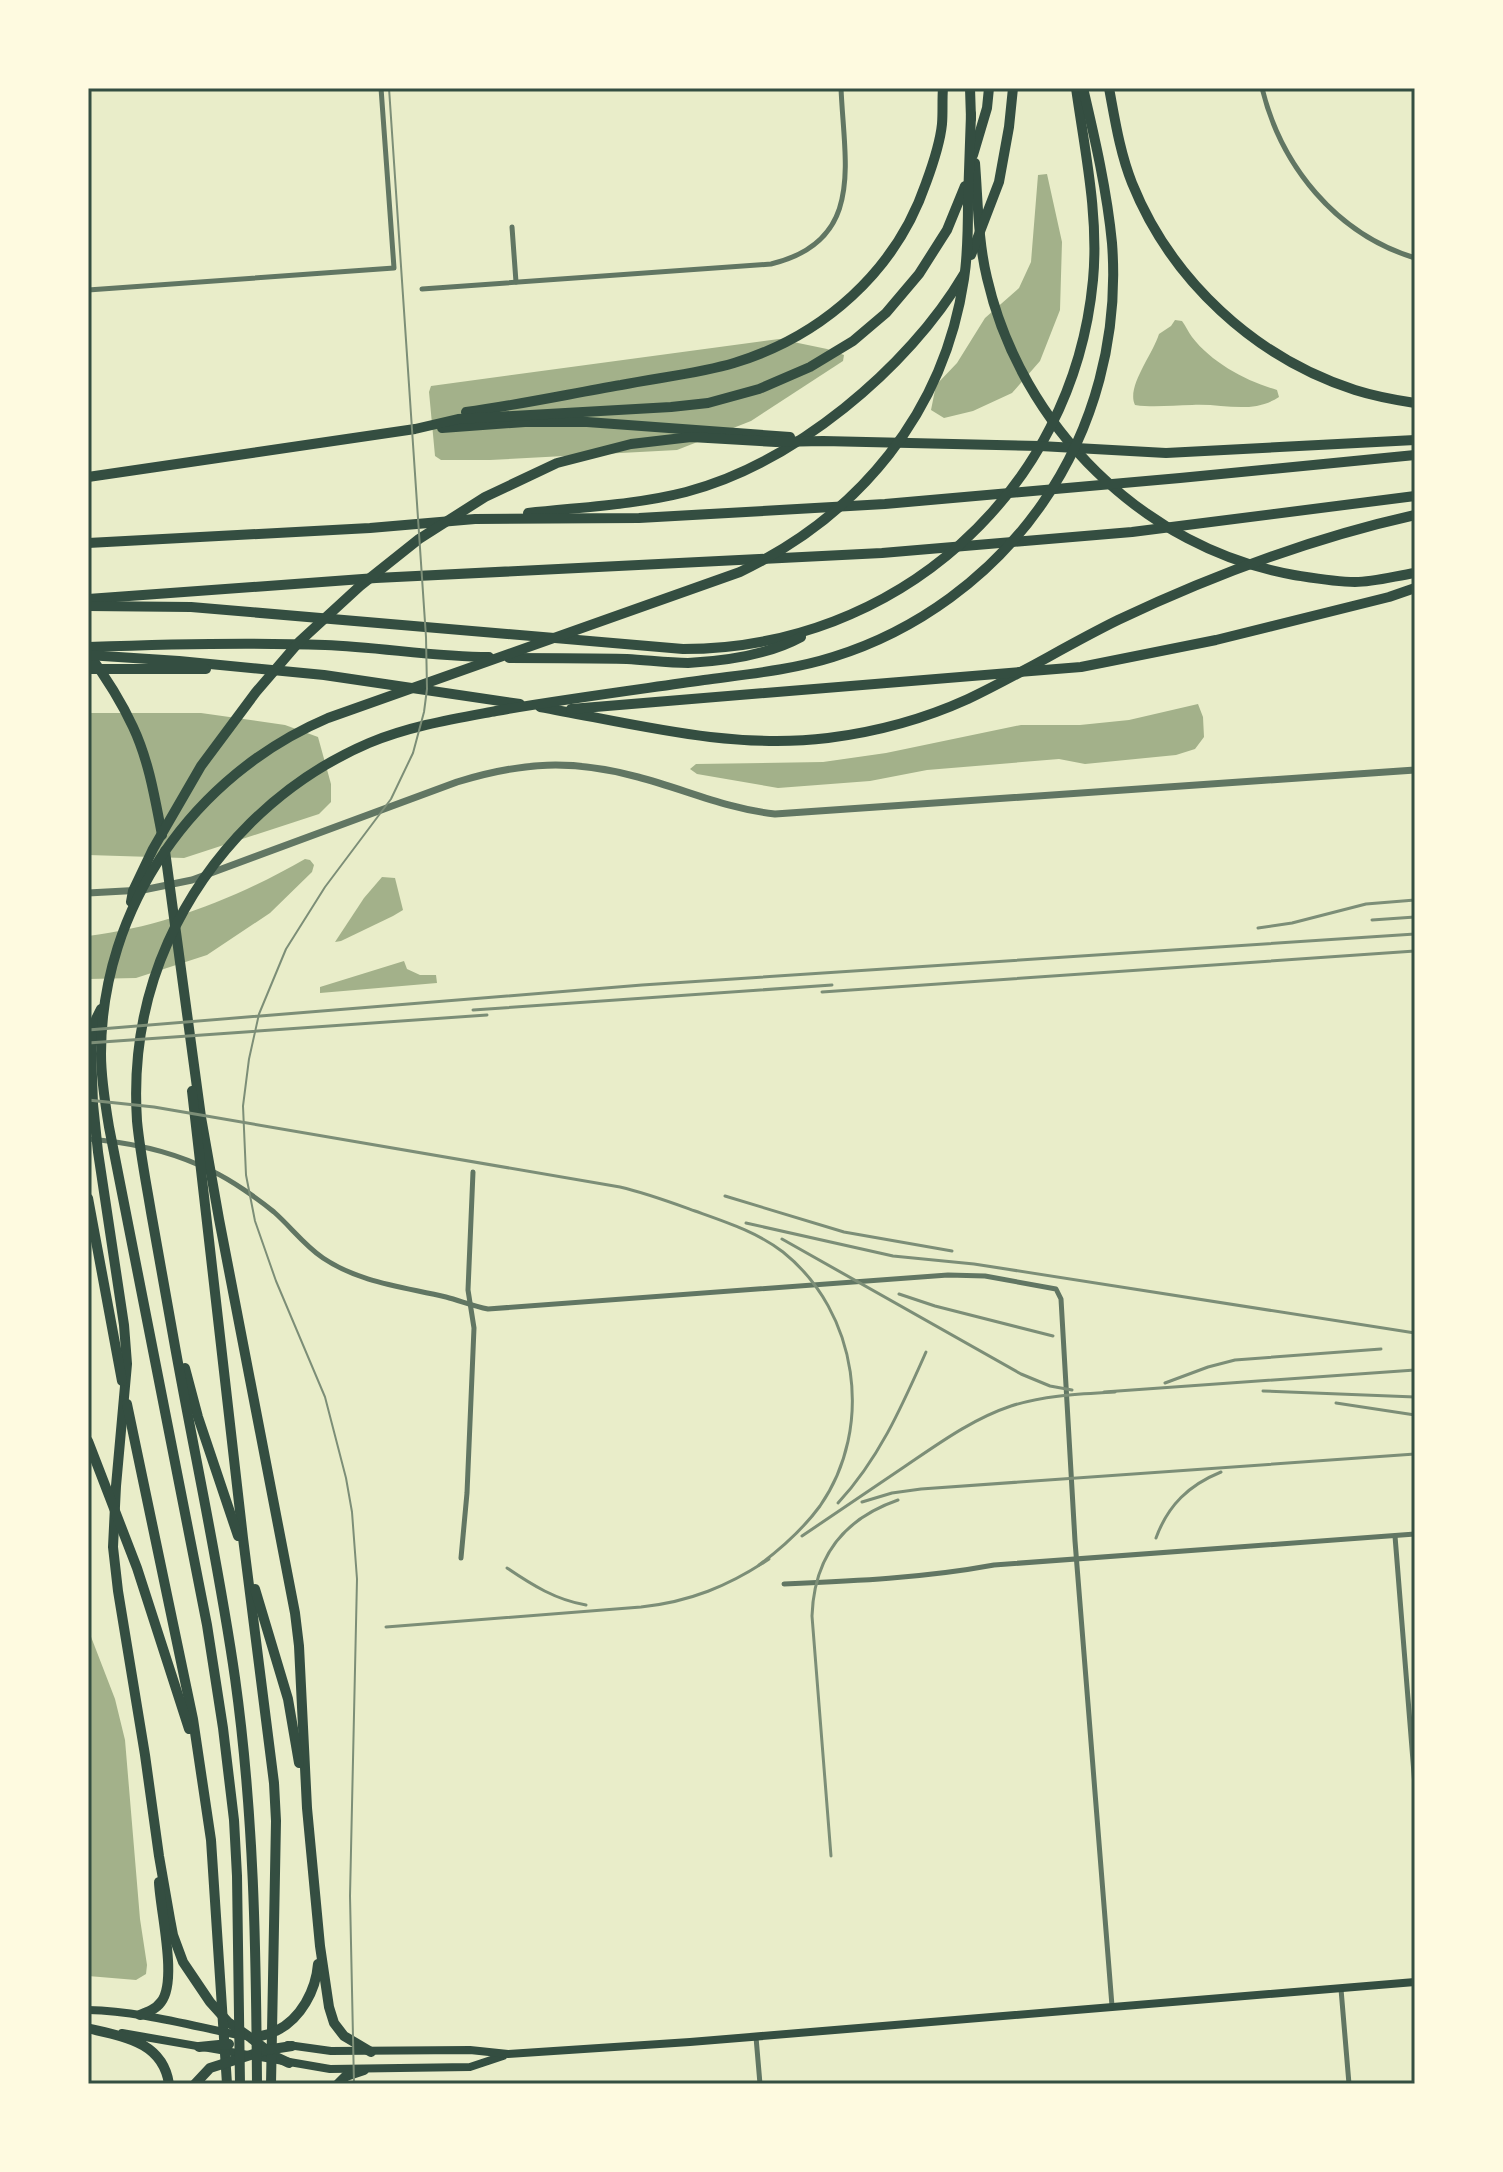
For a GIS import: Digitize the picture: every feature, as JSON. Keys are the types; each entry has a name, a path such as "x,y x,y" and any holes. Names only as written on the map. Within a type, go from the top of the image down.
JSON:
{"highway":[{"path":"415,429 457,413 732,364 773,349 804,332 852,297 872,277 905,229 921,199 934,161 941,126 943,88"},
{"path":"970,88 980,238 987,279 1018,365 1038,401 1088,464 1146,514 1209,550 1261,569 1355,582 1415,573"},
{"path":"415,429 458,419 708,403 759,389 810,367 853,341 886,313 919,274 947,230 963,194 987,108 989,88"},
{"path":"475,519 635,502 688,491 728,479 785,449 843,411 892,365 931,322 963,276 999,182 1013,88"},
{"path":"88,647 310,645 388,649 456,657 588,658 686,663 783,647 900,590 965,540 1012,489 1051,425 1069,385 1088,315 1094,266 1092,201 1076,88"},
{"path":"257,2084 255,1892 236,1688 165,1297 141,1157 137,1112 137,1066 142,1027 153,981 166,947 187,904 227,847 269,806 329,763 365,745 402,731 473,715 799,666 847,652 893,633 935,609 975,578 1019,534 1040,507 1065,466 1086,420 1102,373 1111,317 1113,276 1110,227 1083,88"},
{"path":"1109,88 1117,133 1132,183 1154,228 1180,267 1213,305 1244,332 1282,357 1319,375 1354,390 1415,403"},
{"path":"130,910 163,854 198,809 250,763 293,734 328,718 740,572 800,539 851,498 891,453 914,418 934,381 954,327 967,260 971,114"},
{"path":"88,477 415,429 525,422 602,423 823,441"},
{"path":"240,2084 234,1820 221,1713 204,1610 109,1127 101,1054 106,997 133,891 201,766 236,717 291,651 327,615 419,539 496,491 557,463 601,450 680,438 1040,446 1166,453 1415,440"},
{"path":"88,543 370,528 450,520 639,518 959,498 1415,455"},
{"path":"88,599 376,578 882,553 1050,540 1415,496"},
{"path":"88,654 254,667 363,680 456,693 712,738 777,741 828,738 908,721 961,702 1114,622 1217,576 1321,540 1415,515"},
{"path":"473,715 1081,667 1216,640 1415,588"},
{"path":"88,606 191,607 700,649 757,643 819,628"},
{"path":"88,654 134,728 152,786 165,849 204,1132 295,1613 307,1808 329,2007 334,2023 344,2036 371,2052"},
{"path":"88,669 254,667"},
{"path":"106,997 96,1019 91,1074 98,1152 127,1364 113,1517 115,1573 159,1856 173,1935 183,1962 200,1989 228,2022 289,2063"},
{"path":"188,1011 192,1100 269,1735 276,1821 271,2084"},
{"path":"88,1198 211,1840 227,2084"},
{"path":"165,1297 198,1417 288,1699 307,1808"},
{"path":"88,1441 137,1568 190,1720"},
{"path":"140,2015 160,2004 168,1985 159,1896 159,1856"},
{"path":"199,2047 235,2043 277,2031 297,2014 310,1996 317,1980 320,1946"},
{"path":"90,2029 133,2041 151,2050 163,2061 169,2084"},
{"path":"215,2030 235,2043 282,2084"},
{"path":"195,2084 210,2068 266,2050 292,2046"},
{"path":"338,2084 346,2076 364,2070"}],"main road":[{"path":"88,2010 140,2015 331,2051 470,2050 508,2054 756,2037 1415,1982"},
{"path":"90,2029 330,2069 470,2067 508,2054"}],"street":[{"path":"88,290 394,268 381,88"},
{"path":"422,289 771,264 808,250 829,229 844,196 841,88"},
{"path":"1262,88 1284,149 1319,198 1361,233 1387,248 1415,258"},
{"path":"512,227 516,282"},
{"path":"88,893 143,890 192,880 457,782 494,771 530,766 580,765 638,777 734,807 775,814 1415,770"},
{"path":"88,1139 125,1142 188,1160 222,1175 273,1211 306,1245 341,1268 390,1285 488,1309 948,1275 985,1276 1056,1289 1061,1299 1077,1559 1112,2006"},
{"path":"461,1558 474,1328 468,1290 473,1172"},
{"path":"784,1584 911,1577 994,1565 1415,1534"},
{"path":"1395,1536 1415,1786"},
{"path":"1341,1989 1349,2084"},
{"path":"756,2037 760,2084"}],"shaded area":[{"path":"1047,174 1062,242 1060,310 1040,361 1012,393 973,411 944,418 931,410 936,385 957,363 985,318 1019,288 1031,262 1038,175"},
{"path":"1175,320 1182,321 1200,346 1220,363 1253,382 1277,390 1279,397 1247,407 1135,405 1134,389 1141,370 1159,334"},
{"path":"779,339 827,349 844,355 843,361 751,421 677,450 490,460 441,460 435,456 431,386"},
{"path":"1198,704 1203,717 1204,737 1195,749 1176,755 1085,764 1059,759 927,770 870,781 778,788 697,774 690,769 696,764 823,762 886,753 1021,725 1080,725 1129,720"},
{"path":"88,713 201,713 285,725 318,737 331,784 331,802 319,814 184,858 88,855"},
{"path":"305,859 314,865 312,872 270,913 207,955 136,978 88,979 88,936 173,918 254,886"},
{"path":"382,877 395,878 403,910 335,942 364,898"},
{"path":"404,961 407,969 420,975 436,975 437,983 320,993 320,987"},
{"path":"88,1629 115,1699 125,1740 140,1919 147,1965 146,1974 136,1980 88,1976"}],"tram line":[{"path":"354,2084 350,1896 357,1579 352,1512 325,1397 276,1281 255,1221 246,1175 243,1106 259,1014 286,949 325,887 391,799 413,753 424,712 426,637 389,88"}],"railway":[{"path":"1258,928 1292,923 1366,904 1415,900"},
{"path":"1372,920 1415,917"},
{"path":"88,1030 642,985 1415,934"},
{"path":"822,992 1415,951"},
{"path":"473,1010 832,985"},
{"path":"88,1043 487,1015"},
{"path":"88,1100 154,1107 620,1187 730,1224 773,1245 808,1277 828,1306 842,1338 850,1372 852,1407 848,1441 837,1475 820,1506 792,1538 759,1565"},
{"path":"725,1196 844,1232 952,1251"},
{"path":"746,1223 893,1256 974,1264 1415,1333"},
{"path":"782,1239 1021,1374 1050,1386 1072,1390"},
{"path":"899,1294 1053,1336"},
{"path":"1165,1383 1235,1360 1381,1349"},
{"path":"838,1503 878,1450 926,1352"},
{"path":"1104,1392 1415,1370"},
{"path":"1263,1391 1415,1397"},
{"path":"802,1536 943,1441 983,1418 1037,1399 1115,1392"},
{"path":"1336,1403 1415,1415"},
{"path":"862,1502 921,1489 1415,1454"},
{"path":"1156,1538 1173,1506 1199,1483 1221,1472"},
{"path":"831,1856 812,1616 814,1595 826,1558 847,1529 879,1508 898,1500"},
{"path":"386,1627 659,1605 708,1591 769,1559"},
{"path":"507,1568 545,1591 586,1605"}]}
